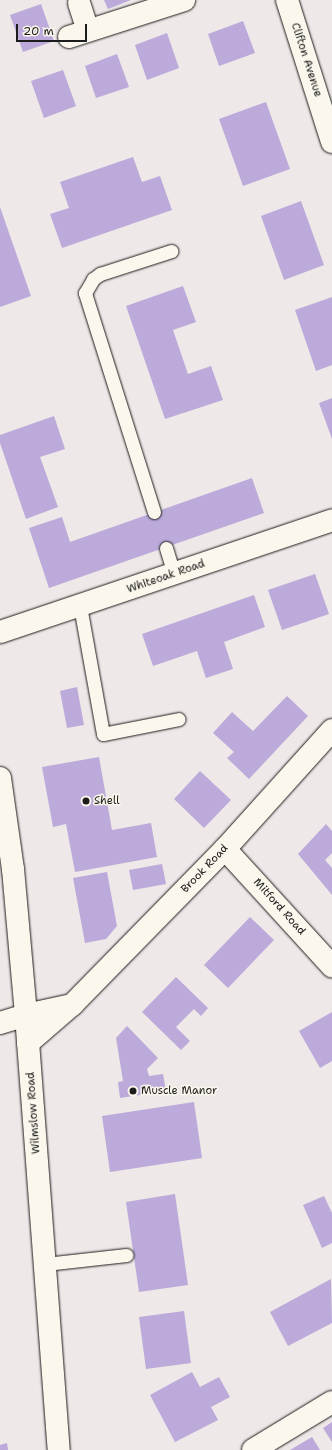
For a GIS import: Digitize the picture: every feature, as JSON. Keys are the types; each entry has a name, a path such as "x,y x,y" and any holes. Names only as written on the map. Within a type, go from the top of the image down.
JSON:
{"street":[{"path":"79,2 78,34 184,0"},
{"name":"Clifton Avenue","path":"287,0 332,142"},
{"name":"Whiteoak Road","path":"0,632 332,520"},
{"name":"Brook Road","path":"28,1043 73,1004 226,849 332,730"},
{"name":"Wilmslow Road","path":"1,782 13,869 26,1014 59,1450"},
{"name":"Mitford Road","path":"226,849 332,966"},
{"path":"0,1023 26,1014 73,1004"},
{"path":"253,1450 332,1402"}],"lane":[{"path":"154,512 85,293 88,285 100,274 171,251"},
{"path":"166,548 174,574"},
{"path":"80,606 103,734 179,719"},
{"path":"45,1264 126,1255"}],"building":[{"path":"104,0 131,0 108,9"},
{"path":"41,4 54,41 23,52 10,15"},
{"path":"243,21 255,53 219,66 208,34"},
{"path":"167,33 179,68 147,80 135,45"},
{"path":"117,54 129,87 96,98 85,66"},
{"path":"63,70 76,106 44,118 31,81"},
{"path":"266,102 290,169 243,186 219,119"},
{"path":"133,157 142,182 160,176 172,210 62,248 50,214 69,208 60,182"},
{"path":"301,201 324,265 284,280 261,216"},
{"path":"0,207 31,296 0,307"},
{"path":"183,286 196,322 173,330 188,374 211,366 223,400 165,419 126,306"},
{"path":"332,297 332,365 316,371 295,310"},
{"path":"332,398 332,439 319,403"},
{"path":"54,416 65,449 40,457 58,507 26,519 0,443 0,435"},
{"path":"252,478 264,513 49,588 29,528 62,517 70,542"},
{"path":"315,574 329,614 282,630 268,590"},
{"path":"254,595 265,627 224,642 233,669 206,678 197,651 153,666 142,634"},
{"path":"77,687 84,725 67,728 60,691"},
{"path":"287,696 308,716 249,779 227,758 234,752 213,733 232,712 253,731"},
{"path":"99,757 112,830 151,823 157,857 75,872 66,824 53,827 42,767"},
{"path":"200,771 231,800 204,828 174,799"},
{"path":"326,824 332,831 332,853 325,860 332,868 332,895 298,854"},
{"path":"162,864 166,884 133,890 129,870"},
{"path":"107,872 117,926 106,939 85,943 73,878"},
{"path":"250,917 274,940 228,988 204,965"},
{"path":"176,977 208,1008 201,1016 194,1009 176,1027 190,1041 181,1050 142,1012"},
{"path":"332,1012 332,1061 320,1068 299,1031"},
{"path":"127,1026 158,1058 147,1069 149,1076 163,1074 166,1091 120,1098 118,1082 123,1081 116,1038"},
{"path":"194,1102 202,1158 110,1172 102,1116"},
{"path":"175,1194 188,1285 139,1292 126,1202"},
{"path":"324,1196 332,1213 332,1243 322,1248 303,1205"},
{"path":"331,1279 332,1323 288,1346 270,1312"},
{"path":"184,1311 191,1363 146,1369 139,1317"},
{"path":"192,1372 200,1387 219,1377 230,1397 211,1407 218,1420 175,1442 150,1395"},
{"path":"332,1422 332,1442 323,1428"},
{"path":"312,1437 320,1450 290,1450"},
{"path":"7,1443 8,1450 0,1450 0,1445"}],"place":[{"name":"Shell","path":"86,801"},
{"name":"Muscle Manor","path":"133,1091"}]}
